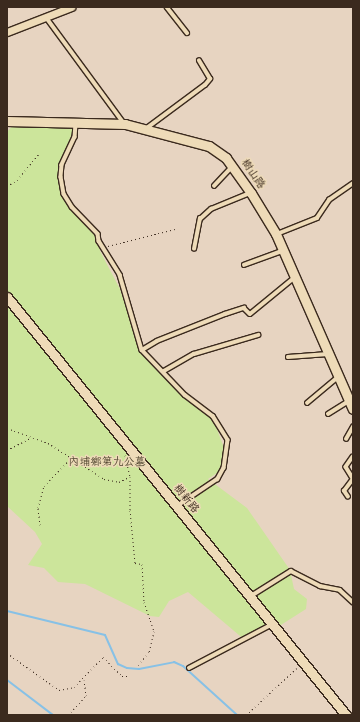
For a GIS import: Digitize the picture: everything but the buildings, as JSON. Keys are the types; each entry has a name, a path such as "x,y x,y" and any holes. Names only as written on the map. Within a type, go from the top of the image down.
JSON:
{"street":[{"path":"7,32 72,7"},
{"name":"樹山路","path":"7,122 125,124 209,146 234,166 276,234 282,251 295,277 351,405"},
{"name":"樹新路","path":"7,297 250,596 302,663 346,715"}],"lane":[{"path":"167,7 187,33"},
{"path":"46,17 125,124"},
{"path":"145,129 205,85 210,78 199,61"},
{"path":"76,123 75,137 62,165 61,178 64,194 72,207 98,234 99,241 105,247 120,275 142,350 185,395 213,416 228,440 224,468 218,479 177,506"},
{"path":"214,186 234,166"},
{"path":"276,234 317,218 328,200 353,183"},
{"path":"194,248 200,219 211,210 251,192"},
{"path":"244,266 282,251"},
{"path":"142,350 157,341 225,314 244,308 250,314 295,277"},
{"path":"164,372 194,354 258,335"},
{"path":"288,357 329,354"},
{"path":"307,403 339,377"},
{"path":"328,414 351,405"},
{"path":"346,439 353,427"},
{"path":"348,497 344,492 353,479 346,467 353,457"},
{"path":"250,596 291,572 320,586 340,590 353,602"},
{"path":"189,668 272,624"}],"path":[{"path":"7,186 17,180 40,153"},
{"path":"105,247 175,229"},
{"path":"7,428 32,436 104,479 119,482 130,477"},
{"path":"7,450 32,436"},
{"path":"124,449 130,477 130,510 136,563 142,564 144,602 154,631 149,652 138,665"},
{"path":"40,525 38,508 44,486 70,458"},
{"path":"7,653 59,690 74,687 84,679 104,657 122,676 128,676"},
{"path":"246,715 302,663"},
{"path":"68,715 86,696 84,679"}],"green space":[{"name":"內埔鄉第九公墓","path":"14,124 75,126 61,161 66,194 71,208 98,233 100,251 120,289 140,351 184,397 214,421 224,448 220,471 208,479 247,508 290,570 294,589 307,599 306,609 273,630 267,624 246,641 188,592 169,601 159,617 150,616 85,584 58,582 44,568 28,565 42,544 35,532 7,506 7,132"}],"waterway":[{"path":"7,611 105,635 118,664 127,668 139,669 174,662 183,666 237,715"},
{"path":"7,680 53,715"}]}
